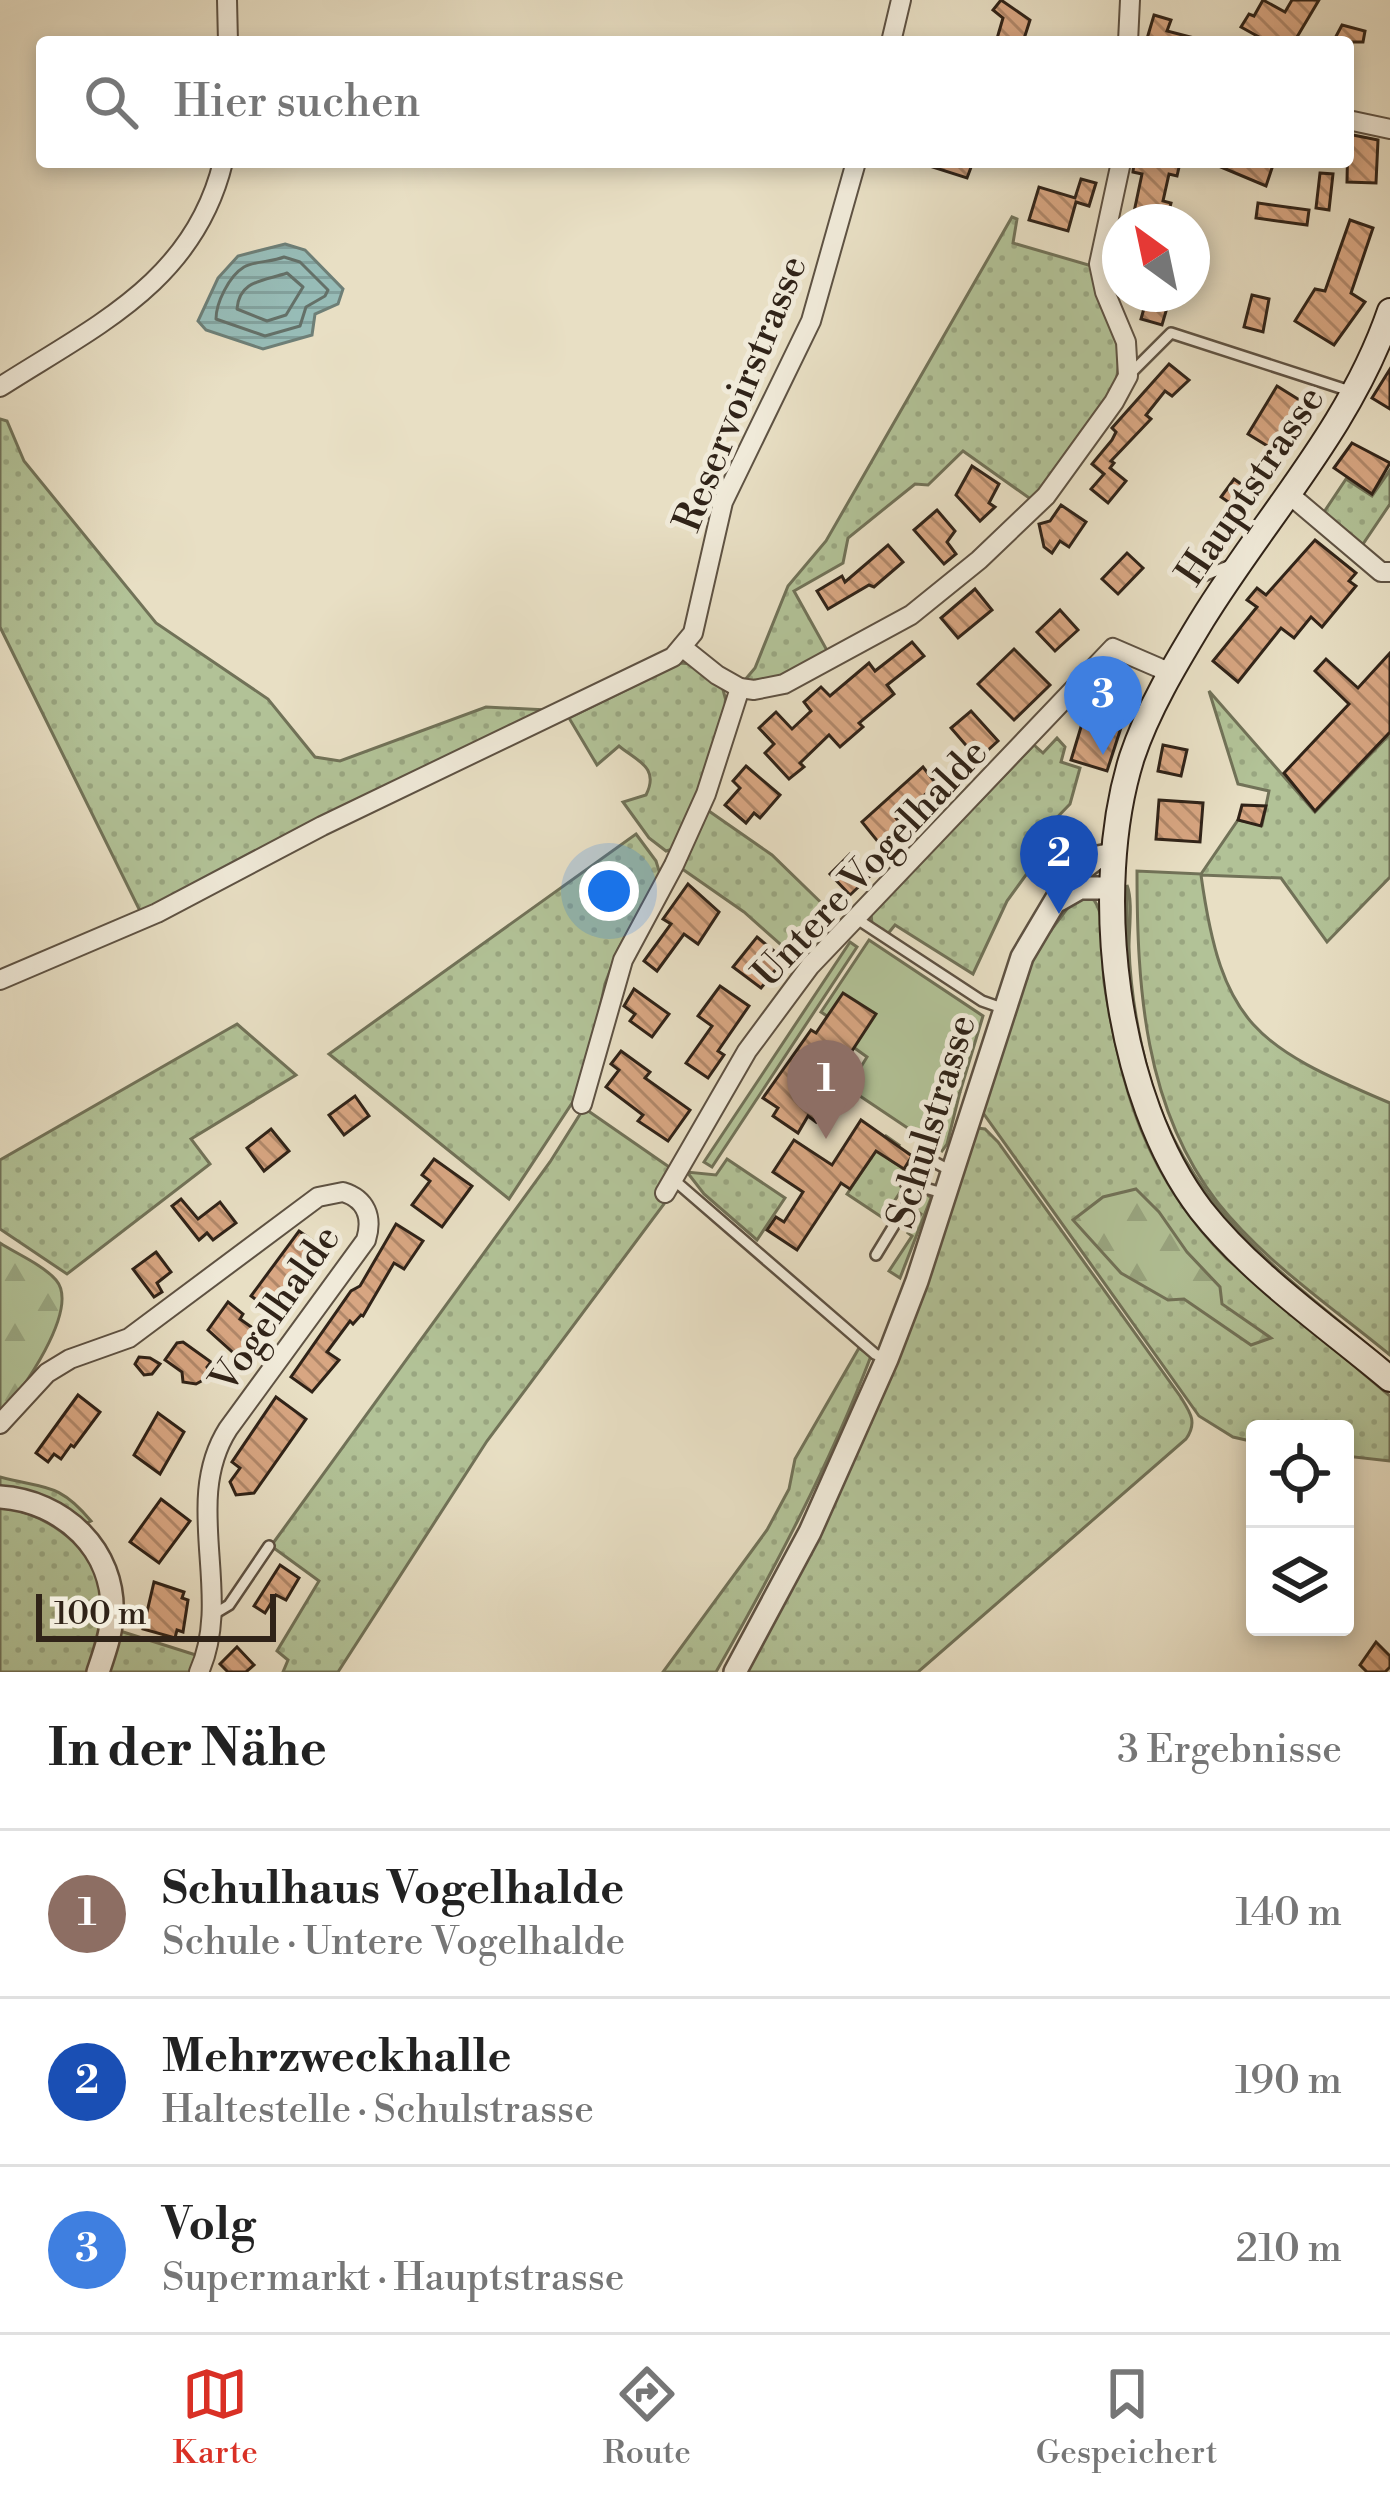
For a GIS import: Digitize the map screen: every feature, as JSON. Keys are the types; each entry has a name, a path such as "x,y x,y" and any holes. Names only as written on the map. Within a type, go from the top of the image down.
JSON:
{"main road":[{"name":"Hauptstrasse","path":"1390,311 1355,392 1166,684 1132,758 1118,871 1120,983 1145,1102 1180,1178 1228,1240 1390,1379"}],"street":[{"path":"226,0 228,36"},
{"path":"892,36 901,0"},
{"path":"1128,36 1130,0"},
{"path":"1354,120 1390,129"},
{"path":"0,387 157,282 200,224 221,168"},
{"name":"Reservoirstrasse","path":"682,647 693,633 723,502 811,321 854,168"},
{"path":"0,980 157,913 322,826 660,665 682,647 740,688 769,688 800,677 888,629 934,597 1046,496 1128,376 1126,342 1099,264 1119,168"},
{"path":"1290,495 1381,572 1390,572"},
{"name":"Untere Vogelhalde","path":"669,1186 747,1051 810,966 1112,648 1166,684"},
{"path":"582,1104 623,960 706,794 740,688"},
{"name":"Schulstrasse","path":"735,1672 811,1532 887,1359 946,1195 1022,957 1049,908 1077,871 1098,857 1118,871"},
{"path":"1049,908 1118,871"},
{"name":"Vogelhalde","path":"0,1424 47,1373 70,1359 129,1339 318,1197 338,1191 358,1199 369,1218 366,1240 228,1429 213,1459 207,1488 214,1614 199,1672"},
{"path":"0,1497 52,1510 72,1523 95,1550 107,1576 112,1604 110,1633 98,1672"}],"lane":[{"path":"1128,376 1172,333 1355,392"},
{"path":"1203,576 1242,561"},
{"path":"854,916 982,1001 1002,1008"},
{"path":"904,1183 923,1156 953,1172"},
{"path":"669,1186 887,1359"},
{"path":"877,1255 917,1186 946,1195"},
{"path":"214,1614 229,1605 269,1546"}],"green space":[{"path":"1012,217 1017,219 1013,243 1092,266 1102,292 1102,312 1110,312 1117,341 1118,372 1114,387 1032,500 963,451 928,485 915,484 848,538 843,563 794,591 829,654 775,679 744,681 755,668 788,586 826,541"},
{"path":"0,419 7,421 24,461 156,623 268,699 315,757 340,761 486,707 547,710 141,913 0,627"},
{"path":"1390,470 1390,504 1361,547 1324,512 1346,479 1372,496"},
{"path":"681,663 691,664 722,686 728,708 708,774 673,849 666,851 649,838 623,802 646,795 648,771 619,746 597,765 569,718"},
{"path":"1209,691 1315,812 1390,734 1390,877 1327,942 1281,878 1201,875 1221,966 1253,1024 1307,1065 1390,1103 1390,1355 1278,1265 1218,1203 1193,1166 1160,1087 1143,1002 1137,871 1201,874 1238,820 1262,825 1269,791 1238,784"},
{"path":"1057,738 1065,747 1061,762 1080,768 1070,804 1042,833 1050,842 1007,901 973,974 895,925 886,936 872,924 871,914 1034,745 1043,753"},
{"path":"706,809 772,855 841,922 804,965 744,912 678,866"},
{"path":"636,834 660,874 605,984 586,1074 576,1097 509,1199 329,1054"},
{"path":"1127,885 1130,972 1139,1035 1157,1101 1179,1148 1236,1228 1390,1367 1252,1252 1188,1173 1168,1136 1142,1055 1129,970"},
{"path":"1086,897 1098,908 1104,982 1119,1060 1157,1165 1199,1229 1227,1259 1390,1396 1390,1461 1354,1457 1354,1420 1246,1420 1246,1440 1199,1416 981,1110 1031,957 1072,902"},
{"path":"869,940 983,1016 960,1092 927,1141 848,1088 867,1057 849,1044 854,1034 821,1012"},
{"path":"850,942 857,947 712,1167 704,1162"},
{"path":"237,1024 296,1075 191,1139 210,1164 67,1274 0,1229 0,1160"},
{"path":"960,1092 947,1144 942,1151 927,1141"},
{"path":"584,1108 672,1169 667,1200 487,1441 338,1672 283,1672 288,1660 277,1651 319,1581 271,1546 550,1162"},
{"path":"977,1128 985,1129 998,1142 1180,1396 1191,1417 1190,1433 918,1672 745,1672"},
{"path":"886,1136 899,1145 889,1159 904,1169 898,1179 905,1185 883,1218 847,1194"},
{"path":"727,1159 785,1198 757,1240 704,1194 687,1172 716,1175"},
{"path":"1136,1189 1220,1287 1222,1304 1271,1338 1251,1345 1184,1299 1168,1300 1121,1273 1073,1220 1103,1197"},
{"path":"918,1197 931,1198 900,1278 889,1271 921,1214 911,1206"},
{"path":"0,1243 51,1275 62,1293 61,1310 45,1351 0,1416"},
{"path":"859,1348 871,1356 837,1437 716,1672 663,1672 767,1530 789,1489 795,1459"},
{"path":"0,1477 59,1493 91,1521 36,1494 0,1488"},
{"path":"0,1506 59,1530 97,1575 103,1617 90,1672 0,1672"},
{"path":"120,1631 199,1656 192,1672 107,1672"}],"water":[{"path":"285,244 305,250 343,289 338,304 315,314 312,335 263,349 206,330 198,321 218,278 238,256"}],"building":[{"path":"1001,0 1030,20 1025,36 998,36 1003,18 993,10"},
{"path":"1263,0 1285,12 1292,0 1319,0 1298,36 1257,36 1241,27 1249,14 1254,16"},
{"path":"1154,15 1171,20 1167,31 1186,36 1148,36"},
{"path":"1342,25 1365,31 1363,42 1354,42 1354,36 1336,36"},
{"path":"1354,135 1378,140 1376,183 1347,182 1347,168 1354,168"},
{"path":"935,168 971,168 967,178"},
{"path":"1133,168 1179,168 1177,176 1169,174 1163,201 1171,204 1136,204 1142,174"},
{"path":"1223,168 1272,168 1266,186"},
{"path":"1320,173 1333,174 1329,210 1316,208"},
{"path":"1081,179 1096,183 1089,206 1076,202 1068,231 1029,220 1039,187 1075,198"},
{"path":"1258,203 1309,210 1307,225 1256,218"},
{"path":"1350,220 1373,228 1351,293 1365,302 1334,345 1295,321 1315,289 1325,291"},
{"path":"1252,295 1269,299 1263,332 1244,327"},
{"path":"1143,312 1166,312 1162,325 1141,319"},
{"path":"1169,364 1189,380 1172,396 1165,391 1146,415 1151,419 1111,461 1110,468 1126,481 1108,503 1091,489 1104,474 1092,464 1112,440 1116,432 1112,428"},
{"path":"1390,369 1390,409 1372,398"},
{"path":"1277,386 1309,406 1279,453 1248,434"},
{"path":"1352,443 1390,463 1372,494 1334,468"},
{"path":"972,466 999,484 989,503 995,507 980,521 956,495"},
{"path":"1234,479 1255,494 1243,512 1221,497"},
{"path":"1061,505 1086,522 1069,547 1060,541 1052,553 1044,547 1039,524 1050,521"},
{"path":"937,510 955,531 947,542 956,554 944,564 914,530"},
{"path":"1315,540 1356,573 1349,581 1356,586 1322,627 1311,617 1294,638 1281,628 1238,682 1213,661 1257,607 1247,600 1257,588 1266,595"},
{"path":"888,545 903,562 874,587 869,585 828,609 817,591 842,576 845,582"},
{"path":"1127,553 1143,568 1118,594 1102,579"},
{"path":"975,589 992,610 958,638 941,618"},
{"path":"1060,610 1078,630 1055,651 1037,632"},
{"path":"912,642 924,656 887,685 894,694 859,723 863,727 840,747 829,735 789,779 765,753 774,744 759,728 776,712 792,729 811,711 804,702 821,687 830,696 869,663 875,671"},
{"path":"1014,649 1050,685 1014,720 978,684"},
{"path":"1390,653 1390,732 1315,811 1284,773 1349,704 1315,671 1326,659 1358,688"},
{"path":"1104,686 1120,691 1116,702 1128,706 1107,771 1071,760 1091,694 1100,697"},
{"path":"971,711 998,741 978,759 951,728"},
{"path":"1163,745 1187,750 1181,776 1158,771"},
{"path":"746,766 780,795 760,818 754,813 746,823 725,805 740,788 733,781"},
{"path":"923,767 937,785 896,818 901,825 879,843 862,822"},
{"path":"1159,800 1203,803 1200,842 1156,839"},
{"path":"1242,805 1266,806 1261,826 1238,820"},
{"path":"850,854 871,875 850,895 830,874"},
{"path":"688,884 719,912 698,944 684,934 657,971 644,961 671,924 663,919"},
{"path":"757,937 784,959 761,988 733,967"},
{"path":"720,986 749,1006 718,1051 724,1055 708,1078 686,1063 712,1026 698,1016"},
{"path":"634,989 669,1014 652,1037 630,1021 635,1014 624,1006"},
{"path":"843,993 876,1014 820,1100 827,1105 816,1122 808,1116 798,1133 773,1116 778,1108 763,1098"},
{"path":"621,1051 650,1072 645,1078 690,1110 668,1141 638,1121 643,1115 606,1087 619,1070 611,1064"},
{"path":"355,1096 369,1116 344,1135 329,1115"},
{"path":"861,1120 912,1156 904,1169 876,1151 850,1189 841,1183 797,1250 767,1230 776,1217 784,1222 803,1192 773,1172 794,1140 832,1165"},
{"path":"271,1129 289,1151 264,1171 247,1148"},
{"path":"434,1159 472,1186 442,1227 412,1205 430,1181 422,1175"},
{"path":"181,1199 198,1219 220,1202 236,1223 213,1240 207,1233 199,1240 172,1206"},
{"path":"396,1224 423,1241 404,1269 394,1263 363,1316 353,1324 350,1321 327,1352 339,1360 312,1392 291,1377 351,1291 360,1286"},
{"path":"299,1231 330,1253 310,1280 302,1274 277,1315 251,1296"},
{"path":"156,1252 171,1272 157,1283 162,1292 154,1297 133,1269"},
{"path":"228,1302 257,1331 238,1357 208,1330"},
{"path":"183,1342 211,1362 207,1378 196,1384 183,1382 182,1372 165,1360"},
{"path":"139,1357 160,1364 152,1374 144,1375 135,1364"},
{"path":"78,1395 100,1412 74,1447 61,1459 54,1454 48,1462 36,1453"},
{"path":"276,1397 306,1419 254,1493 236,1495 230,1482 240,1468 232,1462"},
{"path":"158,1413 184,1432 160,1474 134,1455"},
{"path":"161,1499 190,1521 159,1563 130,1542"},
{"path":"280,1565 299,1578 286,1600 276,1595 265,1613 254,1606"},
{"path":"154,1582 184,1592 182,1598 188,1600 183,1632 177,1630 175,1638 143,1629"},
{"path":"1376,1642 1390,1656 1390,1667 1385,1672 1367,1672 1360,1665"},
{"path":"237,1647 254,1665 246,1672 228,1672 220,1664"}],"place":[{"name":"Volg","path":"1103,755"},
{"name":"Mehrzweckhalle","path":"1059,914"},
{"name":"Schulhaus Vogelhalde","path":"826,1139"}]}
